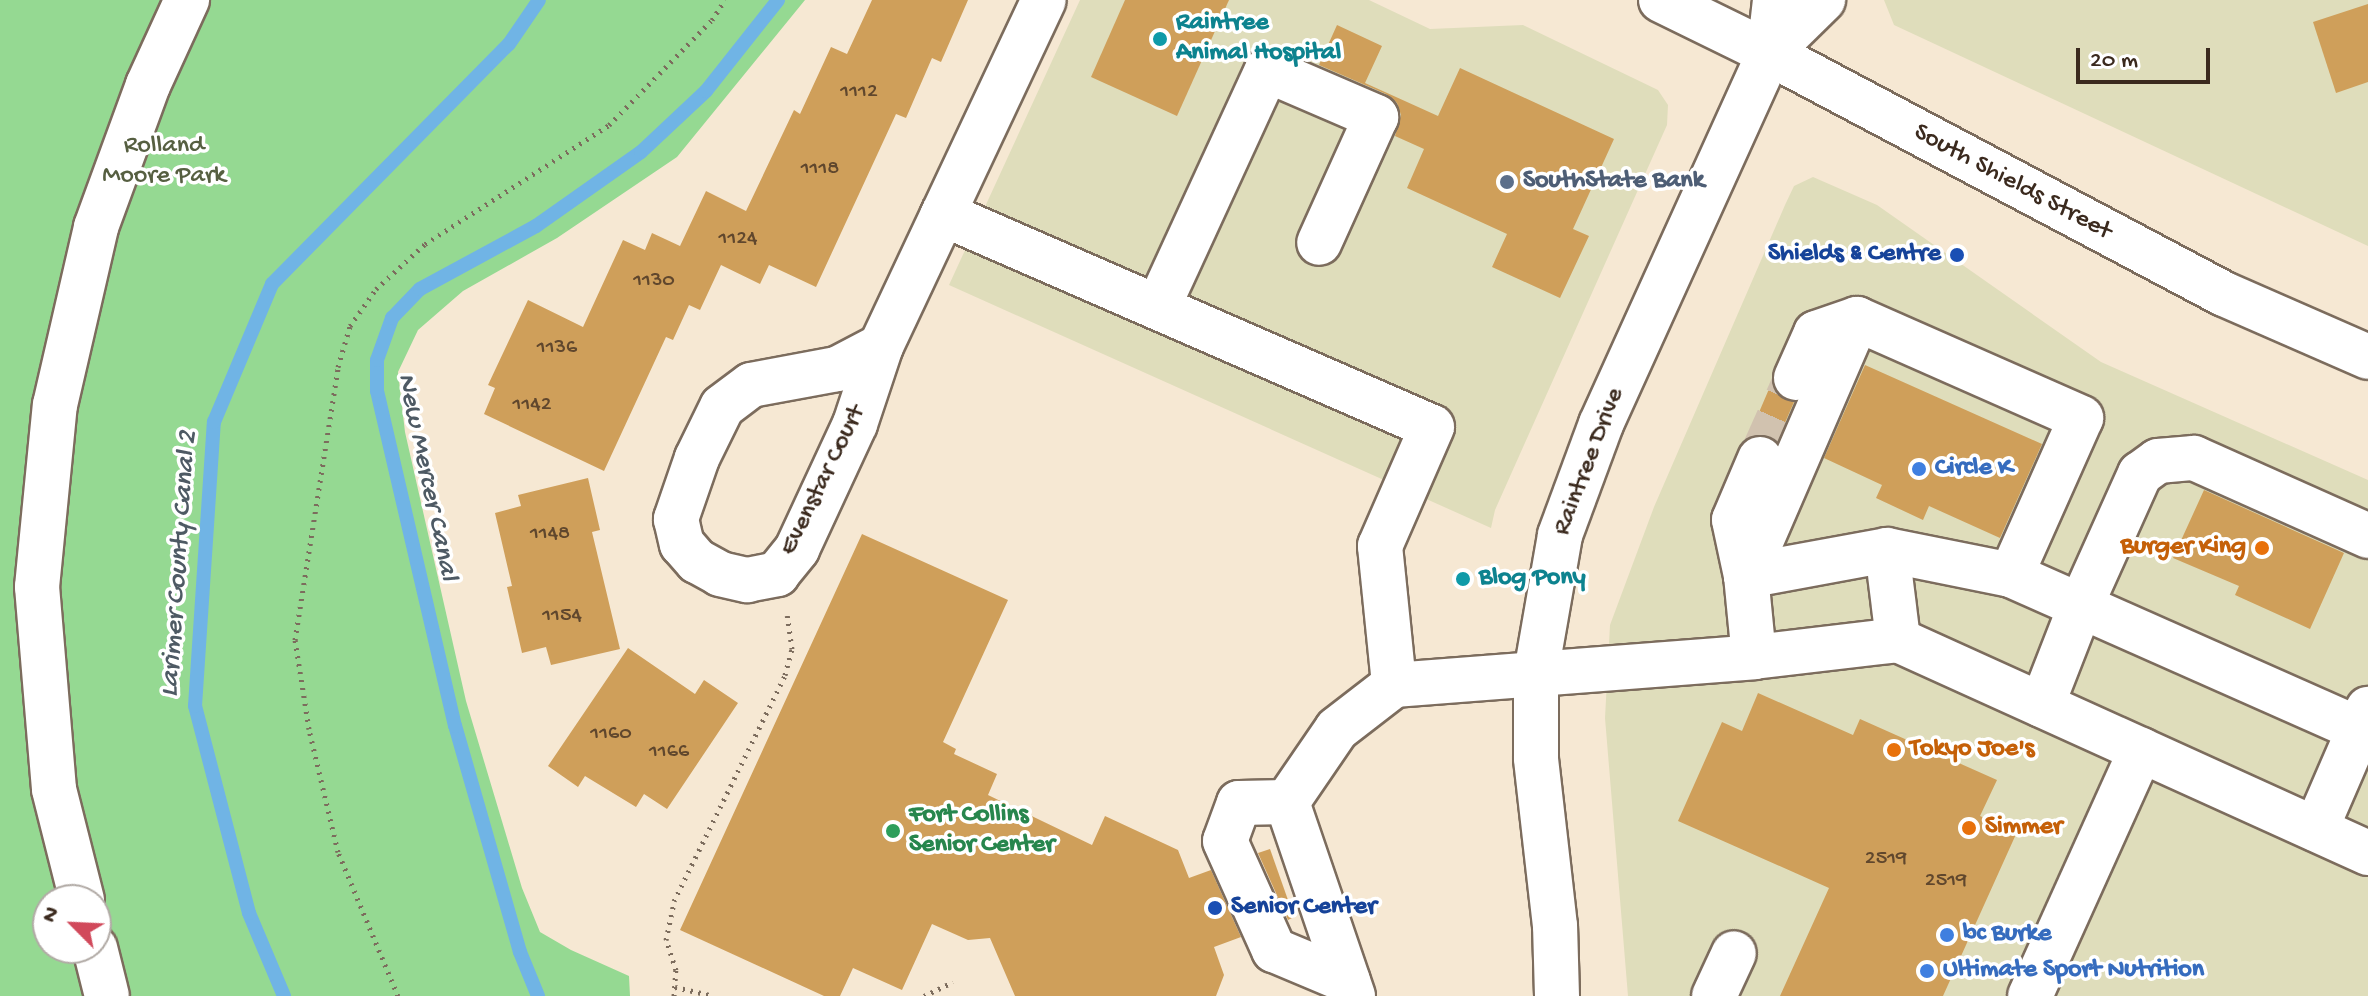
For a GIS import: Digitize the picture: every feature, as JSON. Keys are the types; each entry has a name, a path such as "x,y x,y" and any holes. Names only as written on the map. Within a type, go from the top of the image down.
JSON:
{"street":[{"path":"78,884 54,789 37,587 55,405 96,227 148,85 187,0"},
{"name":"Evenstar Court","path":"881,346 837,369 751,385 722,407 697,458 676,519 682,544 697,561 720,574 747,580 777,574 797,549 855,424 881,346 1044,0"},
{"name":"South Shields Street","path":"1661,0 1769,53 2210,287 2368,357"},
{"path":"1769,53 1775,0"},
{"path":"1769,53 1823,0"},
{"name":"Raintree Drive","path":"1557,996 1555,926 1536,758 1536,673 1560,535 1601,424 1769,53"},
{"path":"1158,307 1267,70 1376,117 1319,243"},
{"path":"943,214 1432,427 1380,546 1394,685"},
{"path":"1746,576 1857,319"},
{"path":"1796,378 1816,333 1857,319 2081,418 2011,575"},
{"path":"2042,705 2081,605 2140,474 2158,461 2194,458 2368,536"},
{"path":"1754,657 1746,576 1734,520 1760,459"},
{"path":"1746,576 1887,550 2011,575 2365,720 2316,829"},
{"path":"1887,550 1898,640"},
{"path":"1287,802 1337,729 1394,685 1754,657 1898,640 2368,853"},
{"path":"2030,996 2141,750"},
{"path":"1287,802 1239,803 1225,841 1274,950 1351,988"},
{"path":"1287,802 1351,988"},
{"path":"1714,996 1734,953"},
{"path":"99,964 107,996"}],"path":[{"path":"398,996 338,852 309,729 295,640 338,367 350,326 376,289 425,244 609,125 712,20 725,0"},
{"path":"674,996 676,970 666,940 674,901 785,675 792,649 777,574"},
{"path":"924,996 953,982"},
{"path":"675,987 713,996"}],"shaded area":[{"path":"1080,0 1369,0 1430,29 1523,25 1658,90 1668,105 1667,125 1495,510 1491,528 949,285"},
{"path":"1884,0 2368,0 2368,246 1894,25"},
{"path":"1813,177 1877,205 2101,362 2368,480 2368,996 1628,996 1605,718 1610,625 1654,507 1785,205 1794,186"}],"green space":[{"name":"Rolland Moore Park","path":"0,0 805,0 677,157 557,238 463,291 418,330 398,372 405,432 466,701 522,888 540,932 629,976 630,996 0,996"}],"building":[{"path":"872,0 968,0 941,62 932,58 906,118 896,114 816,287 769,265 760,284 721,265 700,310 689,305 673,340 666,337 604,471 484,414 495,388 488,385 528,300 583,327 623,240 645,250 652,233 680,246 706,191 746,211 794,110 800,114 831,47 847,54"},
{"name":"Raintree Animal Hospital","path":"1125,0 1229,0 1177,116 1091,77"},
{"path":"2368,4 2368,82 2336,93 2313,22"},
{"path":"1337,25 1382,46 1365,83 1438,116 1460,68 1614,139 1573,229 1589,236 1560,298 1492,267 1507,234 1407,188 1424,149 1395,136 1401,115 1397,103 1386,94 1319,65"},
{"path":"1865,365 2042,444 2000,538 1929,506 1923,520 1876,498 1882,485 1824,458"},
{"path":"1772,382 1776,393 1794,402 1777,441 1758,434 1748,438"},
{"path":"588,478 600,530 592,532 620,649 551,665 546,647 522,653 507,587 512,586 495,513 521,506 518,495"},
{"name":"Burger King","path":"2204,490 2344,553 2310,629 2235,595 2239,586 2173,558"},
{"name":"Fort Collins Senior Center","path":"862,534 1008,600 943,742 956,749 954,754 997,774 988,795 1092,845 1105,816 1178,850 1189,878 1211,870 1241,937 1214,947 1224,975 1216,996 1015,996 990,938 968,940 932,924 902,990 853,968 840,996 824,996 680,930"},
{"path":"628,648 695,694 704,680 738,703 667,809 644,794 636,807 585,776 578,787 548,766"},
{"path":"1758,693 1853,735 1860,719 1997,780 1980,816 2017,832 1943,996 1780,996 1829,888 1678,821 1722,722 1742,731"},
{"path":"1270,849 1294,917 1288,920 1258,853"}],"waterway":[{"name":"Larimer County Canal 2","path":"284,996 249,913 195,706 214,422 272,284 509,44 539,0"},
{"name":"New Mercer Canal","path":"538,996 520,952 455,726 377,391 377,360 392,318 420,289 536,226 641,152 706,91 778,0"}],"tunnel":[{"path":"1760,459 1796,378"}],"place":[{"name":"Raintree Animal Hospital","path":"1160,39"},
{"name":"SouthState Bank","path":"1507,182"},
{"name":"Shields & Centre","path":"1957,255"},
{"name":"Circle K","path":"1919,469"},
{"name":"Burger King","path":"2262,548"},
{"name":"Blog Pony","path":"1463,579"},
{"name":"Tokyo Joe's","path":"1894,750"},
{"name":"Simmer","path":"1969,828"},
{"name":"Fort Collins Senior Center","path":"893,831"},
{"name":"Senior Center","path":"1215,908"},
{"name":"bc Burke","path":"1947,935"},
{"name":"Ultimate Sport Nutrition","path":"1927,971"}]}
